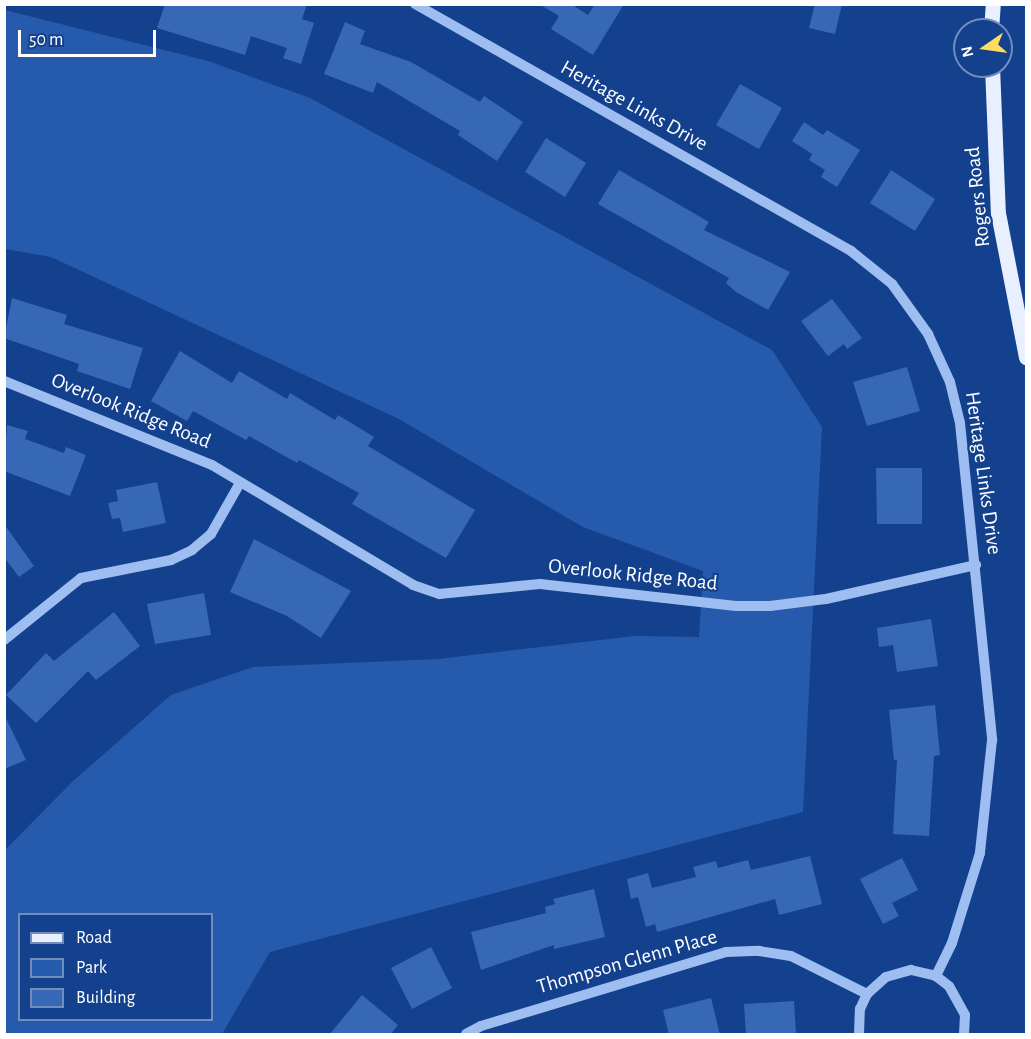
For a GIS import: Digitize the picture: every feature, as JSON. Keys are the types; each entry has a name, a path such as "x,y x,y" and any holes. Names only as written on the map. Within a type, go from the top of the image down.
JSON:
{"main road":[{"name":"Rogers Road","path":"992,78 998,213 1026,357"}],"street":[{"name":"Heritage Links Drive","path":"415,4 826,236 892,284 928,334 950,382 960,423 992,740 989,797 980,853 952,943 936,976"},
{"name":"Overlook Ridge Road","path":"4,381 191,455 413,585 439,594 540,584 736,606 770,606 826,599 976,565"},
{"path":"4,640 81,578 171,560 192,550 211,534 240,483"},
{"name":"Thompson Glenn Place","path":"466,1035 493,1023 726,952 759,951 791,956 867,994"},
{"path":"859,1035 860,1009 867,994 886,977 898,972 924,972 936,976 959,999 965,1015 964,1035"}],"green space":[{"path":"5,10 208,61 310,98 772,350 822,427 803,812 270,952 222,1034 5,1034 4,851 72,782 171,695 253,667 438,659 635,636 699,637 703,571 583,527 399,419 51,257 5,249"}],"building":[{"path":"165,4 307,4 302,19 314,23 301,64 283,58 287,48 251,36 245,55 157,28"},
{"path":"539,4 571,4 588,15 595,4 624,4 593,55 551,29 559,16"},
{"path":"815,4 842,4 835,34 809,28"},
{"path":"345,22 365,31 360,44 411,62 480,102 484,96 523,122 497,161 458,135 460,131 377,82 373,93 324,74"},
{"path":"740,84 782,108 759,149 716,125"},
{"path":"804,122 823,135 827,130 860,150 837,187 821,177 825,170 809,160 812,154 792,141"},
{"path":"546,138 586,163 565,197 525,172"},
{"path":"619,170 709,222 704,230 790,272 768,310 736,292 726,283 729,278 598,204"},
{"path":"891,170 935,199 915,231 870,203"},
{"path":"12,298 67,315 64,324 143,348 130,389 77,371 79,364 4,338"},
{"path":"832,299 862,338 847,349 844,344 828,356 801,321"},
{"path":"180,351 232,383 239,371 287,399 290,393 335,420 338,415 374,437 368,446 475,510 446,558 352,504 359,493 299,460 297,463 249,436 246,440 193,411 187,421 151,401"},
{"path":"907,367 920,411 867,426 853,382"},
{"path":"7,425 28,431 25,439 64,453 66,447 86,455 70,496 4,471"},
{"path":"876,468 922,468 922,524 877,524"},
{"path":"157,482 166,523 123,532 120,518 112,519 108,503 118,501 116,490"},
{"path":"4,524 34,566 19,577 4,557"},
{"path":"254,539 351,591 321,638 287,616 230,592"},
{"path":"204,593 211,635 155,644 147,604"},
{"path":"114,612 140,646 96,680 88,671 36,723 6,695 46,653 54,661"},
{"path":"931,619 938,666 897,672 893,645 879,647 877,628"},
{"path":"935,705 940,755 934,756 929,836 893,834 897,760 894,760 889,710"},
{"path":"4,714 26,760 4,769"},
{"path":"810,856 822,904 779,915 775,899 657,932 655,924 646,927 638,897 631,899 627,879 648,873 652,888 696,877 693,867 716,861 718,868 748,860 751,870"},
{"path":"902,858 918,890 892,903 899,916 883,924 860,879"},
{"path":"594,889 605,937 554,949 554,945 481,970 471,932 546,913 545,907 555,904 553,899"},
{"path":"431,947 452,988 412,1009 391,968"},
{"path":"362,995 398,1025 390,1035 329,1035"},
{"path":"711,998 720,1035 669,1035 663,1010"},
{"path":"794,1001 796,1035 746,1035 744,1004"}]}
